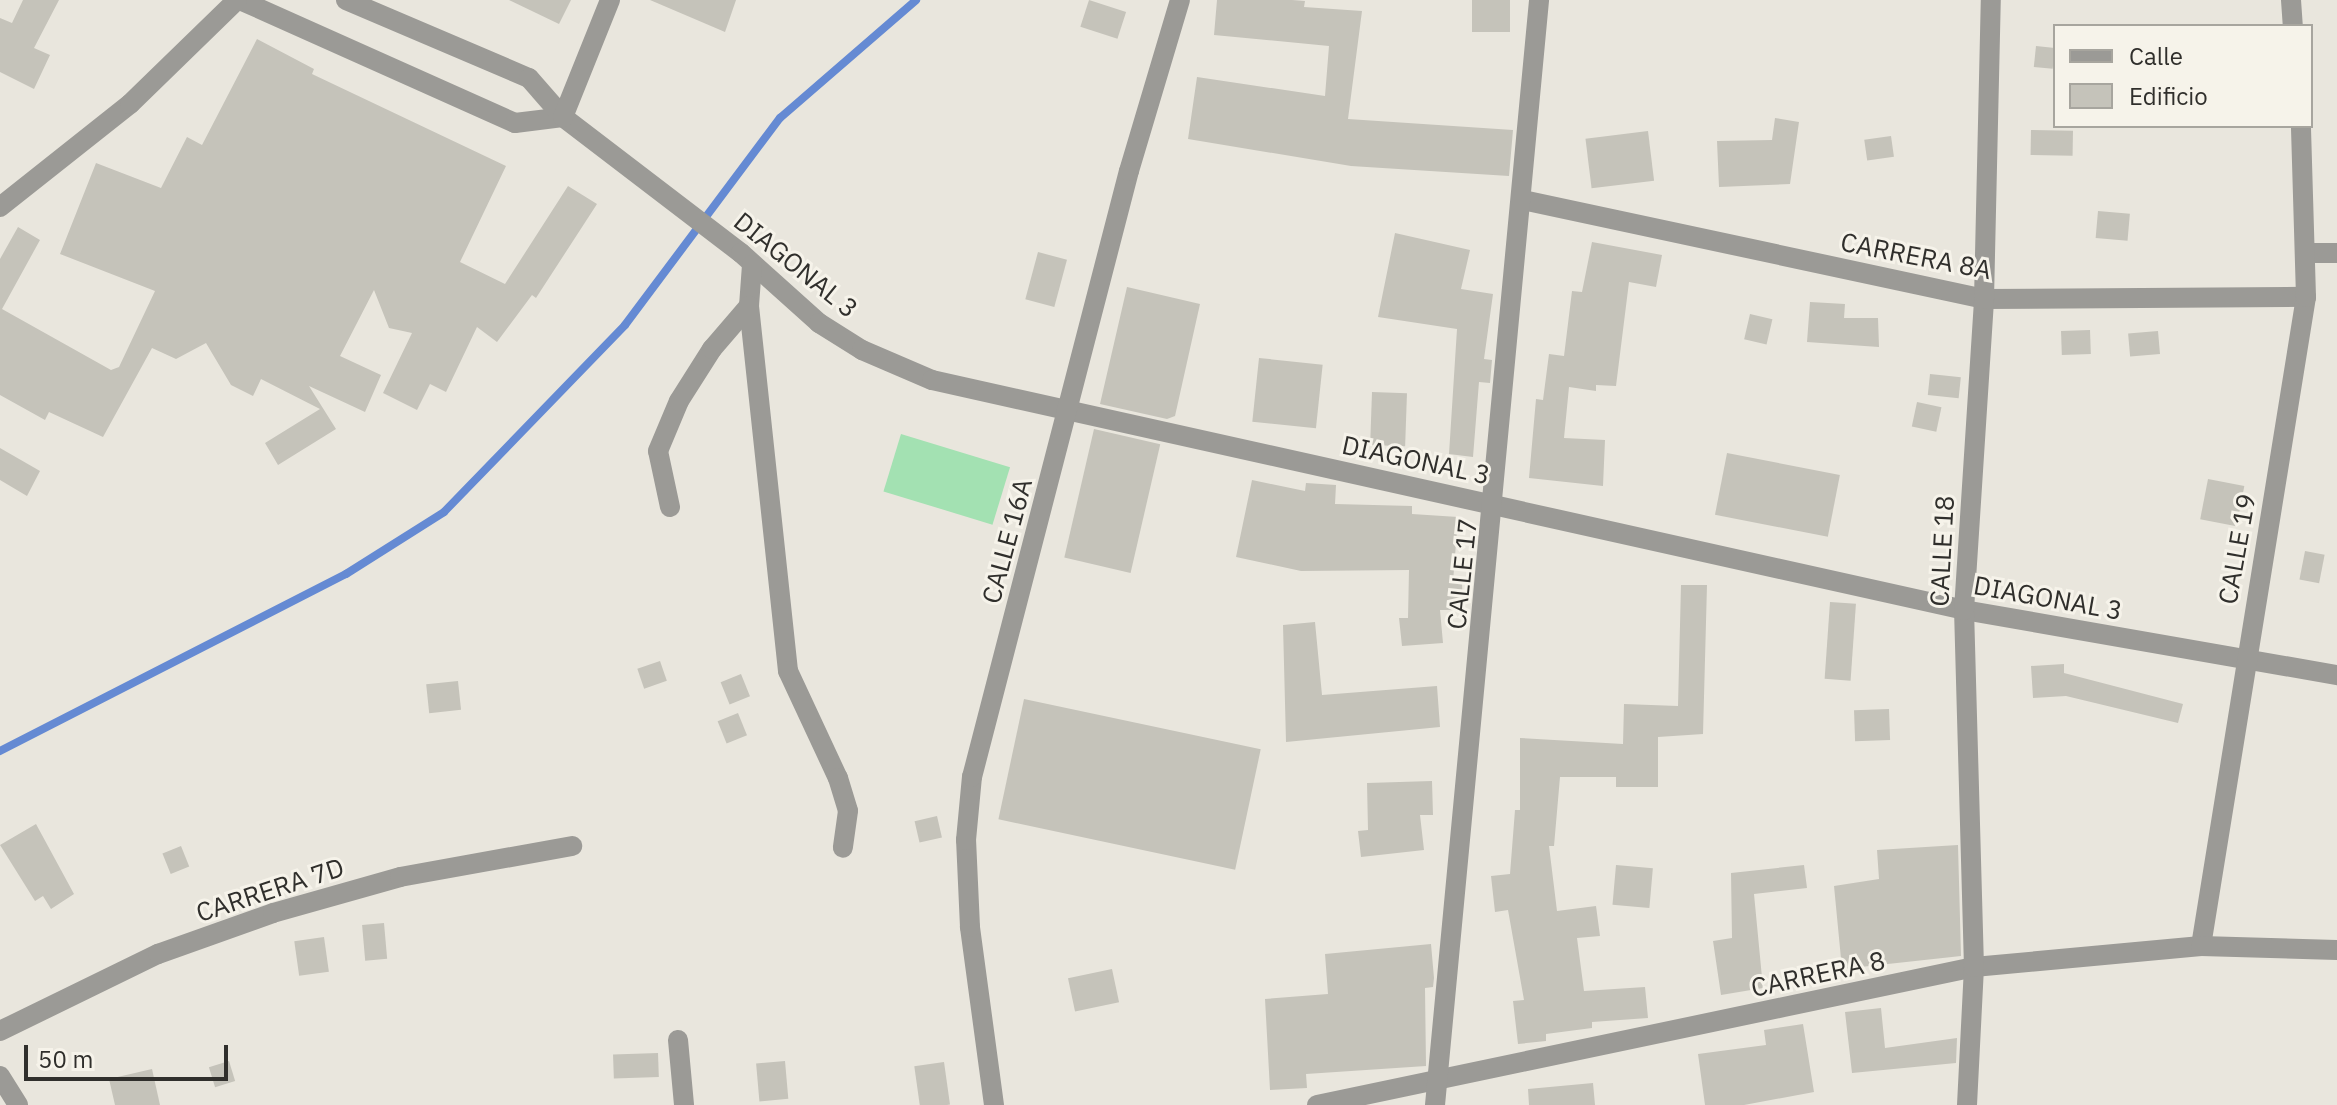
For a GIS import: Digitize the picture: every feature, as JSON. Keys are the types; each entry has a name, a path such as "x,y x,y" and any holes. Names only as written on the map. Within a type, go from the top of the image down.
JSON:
{"street":[{"path":"0,207 130,104 238,0 515,123 563,117 610,0"},
{"name":"DIAGONAL 3","path":"346,0 529,78 563,117 685,209 819,323 862,350 932,380 1496,503 1964,610 2337,675"},
{"name":"CALLE 16A","path":"994,1105 970,927 966,840 972,777 1129,171 1180,0"},
{"name":"CALLE 17","path":"1435,1105 1433,1084 1496,503 1539,0"},
{"name":"CALLE 18","path":"1967,1105 1974,967 1964,610 1984,299 1991,0"},
{"path":"2291,0 2293,24"},
{"name":"CALLE 19","path":"2201,946 2245,657 2306,297 2301,128"},
{"name":"CARRERA 8A","path":"1523,200 1984,299 2306,297"},
{"path":"2306,253 2337,253"},
{"path":"746,259 788,671 838,778 848,811 843,848"},
{"path":"670,507 658,451 703,362 749,306"},
{"name":"CARRERA 7D","path":"0,1031 158,954 273,913 400,877 572,846"},
{"name":"CARRERA 8","path":"1317,1105 1433,1084 1974,967 2201,946 2337,950"},
{"path":"678,1040 684,1105"},
{"path":"0,1076 18,1105"}],"green space":[{"path":"901,434 1010,467 992,525 883,491"}],"building":[{"path":"23,0 59,0 34,48 50,55 34,89 0,72 0,18 12,23"},
{"path":"509,0 571,0 559,24"},
{"path":"650,0 736,0 725,32"},
{"path":"1089,0 1126,12 1117,39 1080,27"},
{"path":"1217,0 1292,0 1305,1 1304,7 1362,11 1348,119 1513,130 1509,176 1351,166 1188,139 1197,77 1325,96 1329,46 1214,35"},
{"path":"1472,0 1510,0 1510,32 1472,32"},
{"path":"257,39 314,69 312,74 506,166 460,262 505,284 568,186 597,204 536,298 532,295 497,342 477,327 446,392 430,384 417,410 383,393 412,333 389,328 374,290 340,356 381,375 365,412 309,386 336,429 278,465 265,443 320,409 261,379 253,396 231,385 206,343 176,359 152,348 103,437 49,412 45,420 0,395 0,259 18,227 40,240 2,309 111,370 119,367 155,291 60,254 96,163 161,188 187,137 202,145"},
{"path":"2036,46 2053,48 2053,69 2034,67"},
{"path":"1775,118 1799,122 1790,184 1719,187 1717,141 1772,140"},
{"path":"2031,130 2073,131 2073,156 2031,155"},
{"path":"1648,131 1654,181 1592,188 1585,139"},
{"path":"1891,136 1894,157 1867,161 1864,140"},
{"path":"2098,211 2130,214 2128,241 2096,238"},
{"path":"1395,233 1470,250 1461,289 1493,294 1484,359 1492,360 1490,383 1479,382 1473,457 1449,454 1457,329 1378,317"},
{"path":"1592,242 1662,255 1656,287 1629,282 1616,386 1596,385 1596,391 1569,387 1564,438 1605,440 1603,486 1529,478 1536,399 1543,400 1549,354 1564,356 1572,291 1582,292"},
{"path":"1038,252 1067,260 1054,307 1025,299"},
{"path":"1127,287 1200,304 1175,416 1167,419 1100,404"},
{"path":"1810,302 1845,304 1844,318 1878,318 1879,347 1807,342"},
{"path":"1750,314 1772,319 1767,345 1744,339"},
{"path":"2090,330 2091,354 2062,355 2061,331"},
{"path":"2158,331 2160,354 2130,357 2128,334"},
{"path":"1259,358 1323,365 1316,428 1252,422"},
{"path":"1930,374 1961,377 1959,398 1928,395"},
{"path":"1372,392 1407,393 1405,446 1370,445"},
{"path":"1917,402 1941,407 1936,432 1912,426"},
{"path":"1094,429 1160,444 1131,573 1064,558"},
{"path":"0,448 40,471 27,496 0,480"},
{"path":"1727,453 1840,475 1828,537 1715,515"},
{"path":"2208,479 2244,486 2236,526 2200,519"},
{"path":"1252,480 1305,491 1306,483 1336,485 1335,504 1412,506 1412,514 1458,517 1453,582 1462,582 1463,610 1440,610 1443,643 1402,646 1399,618 1408,618 1409,570 1301,571 1236,557"},
{"path":"2305,551 2325,555 2319,583 2299,579"},
{"path":"1681,585 1707,585 1703,734 1658,737 1658,787 1616,787 1616,777 1560,777 1554,846 1549,846 1557,911 1596,906 1600,936 1577,938 1584,991 1645,987 1648,1018 1592,1022 1592,1028 1546,1034 1546,1041 1518,1044 1513,1001 1524,1000 1508,910 1495,912 1491,876 1510,874 1515,810 1520,810 1520,738 1623,744 1624,704 1678,706"},
{"path":"1830,602 1856,604 1851,681 1825,679"},
{"path":"1315,622 1322,695 1437,686 1440,727 1286,742 1283,625"},
{"path":"660,661 667,681 644,689 637,669"},
{"path":"2064,664 2064,673 2183,704 2178,723 2066,696 2033,698 2031,666"},
{"path":"741,674 750,696 730,704 721,682"},
{"path":"458,681 461,710 429,713 426,684"},
{"path":"1024,699 1261,749 1235,870 998,819"},
{"path":"1889,709 1890,740 1855,741 1854,710"},
{"path":"738,713 747,735 727,743 718,721"},
{"path":"1432,781 1433,815 1420,815 1424,850 1361,857 1358,831 1368,830 1367,783"},
{"path":"937,816 942,837 920,843 915,821"},
{"path":"36,824 74,894 51,909 43,896 35,901 0,845"},
{"path":"1958,845 1961,956 1842,969 1834,886 1879,879 1877,850"},
{"path":"181,846 189,866 171,874 162,853"},
{"path":"1616,865 1653,868 1649,908 1613,905"},
{"path":"1804,865 1807,888 1754,894 1763,988 1721,995 1713,941 1732,938 1731,873"},
{"path":"384,923 387,959 365,961 362,925"},
{"path":"324,937 329,972 299,976 294,941"},
{"path":"1431,944 1434,978 1433,987 1425,988 1426,1066 1306,1074 1307,1088 1270,1090 1265,999 1328,994 1325,954"},
{"path":"1112,969 1119,1002 1075,1012 1068,978"},
{"path":"1881,1008 1885,1048 1957,1038 1956,1063 1852,1073 1845,1012"},
{"path":"1803,1024 1814,1092 1744,1105 1705,1105 1698,1054 1766,1045 1764,1030"},
{"path":"658,1053 659,1077 614,1079 613,1055"},
{"path":"229,1061 235,1081 215,1087 209,1067"},
{"path":"785,1061 788,1099 759,1101 756,1064"},
{"path":"944,1062 950,1105 920,1105 914,1066"},
{"path":"152,1069 160,1105 115,1105 109,1079"},
{"path":"1593,1083 1595,1105 1529,1105 1528,1089"}],"waterway":[{"path":"0,751 346,574 444,512 625,325 780,118 916,0"}]}
